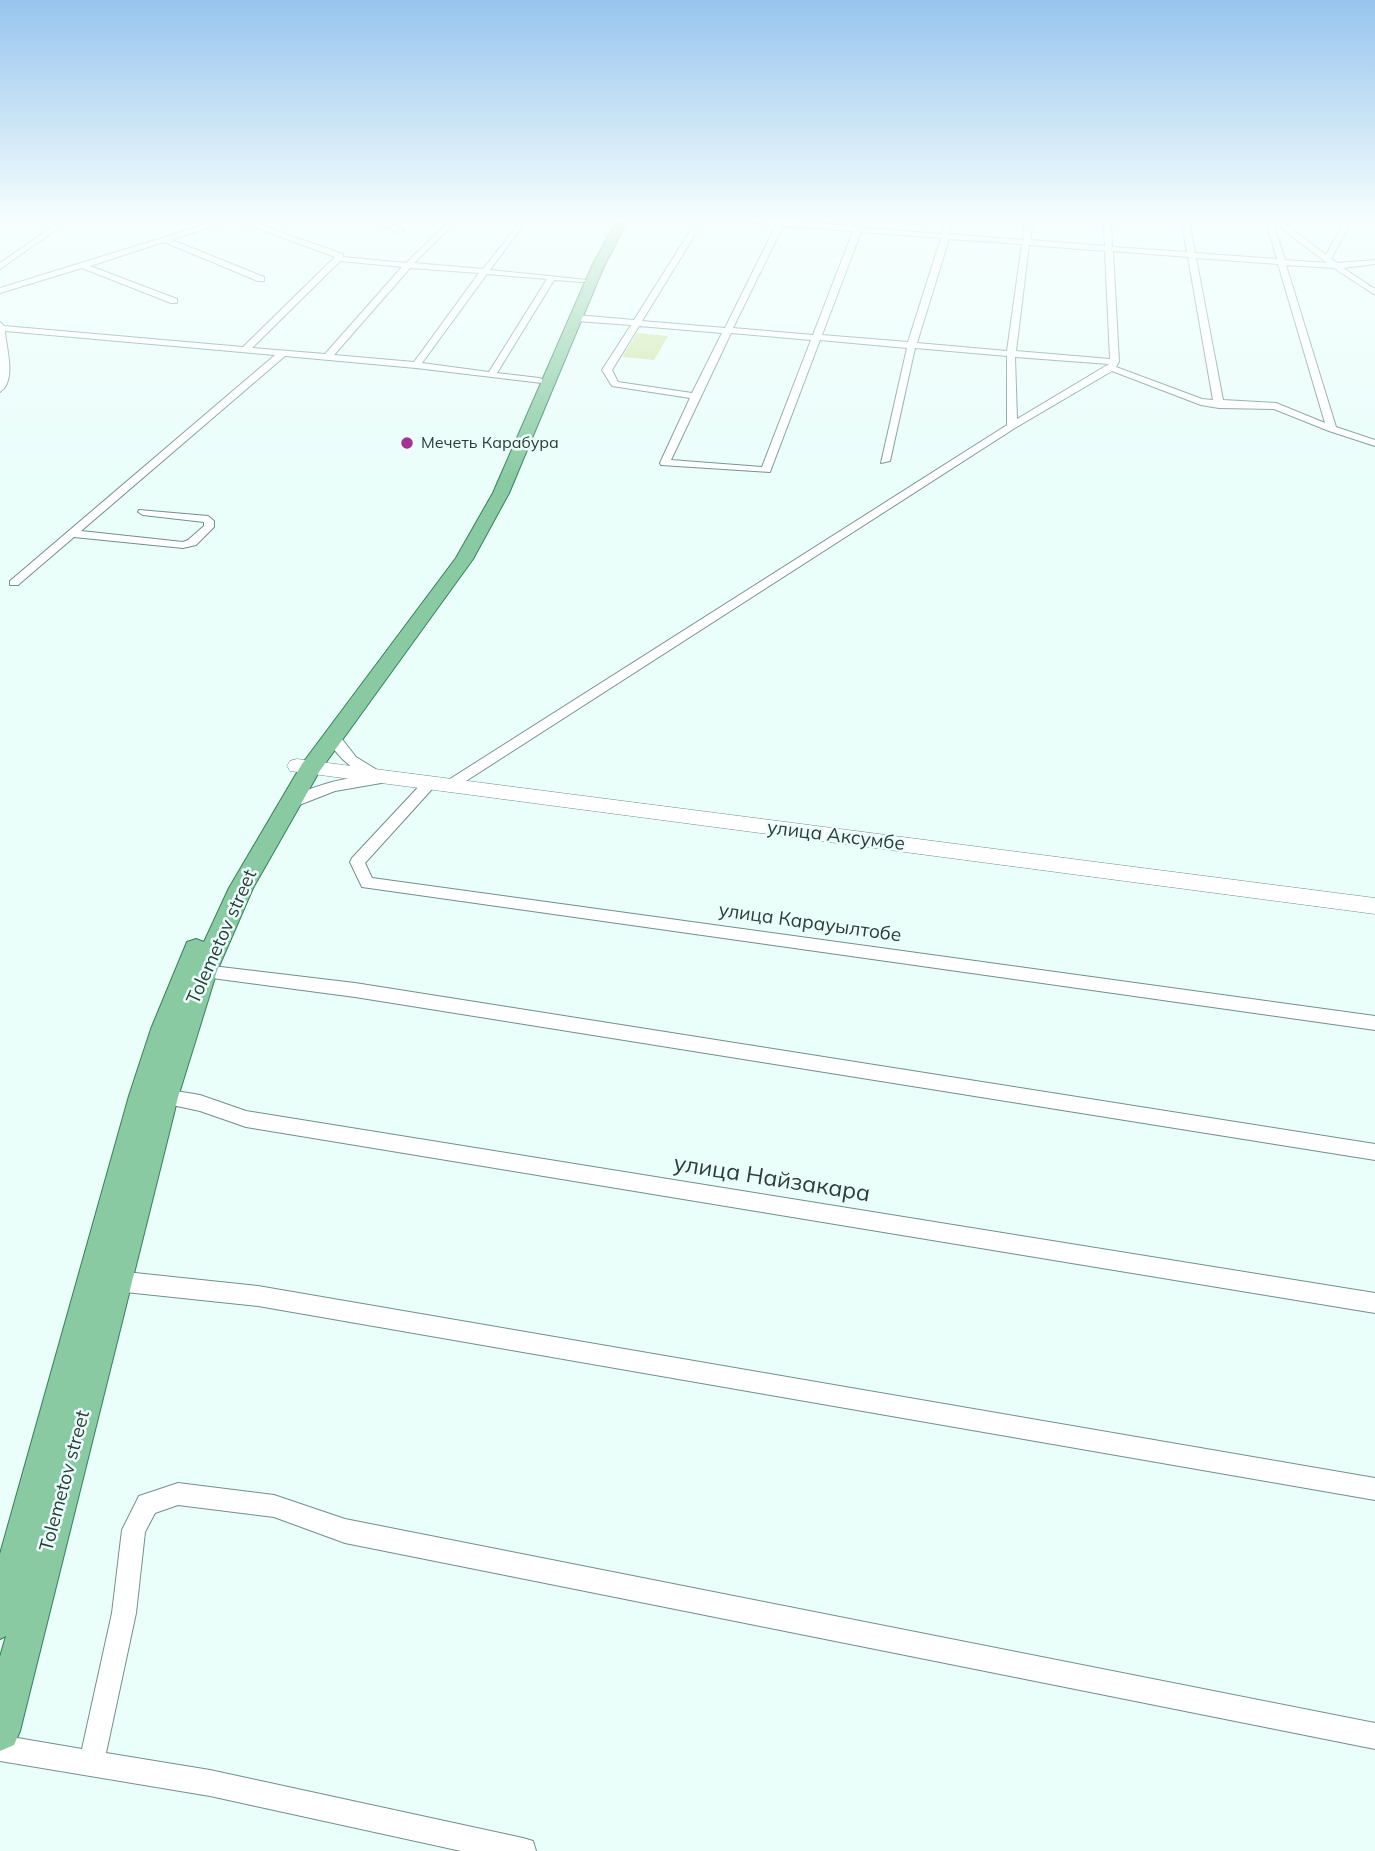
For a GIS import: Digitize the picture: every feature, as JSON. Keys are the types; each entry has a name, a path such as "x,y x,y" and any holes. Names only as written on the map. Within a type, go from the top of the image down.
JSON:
{"main road":[{"name":"Tolemetov street","path":"0,1620 143,1097 187,968 225,888 303,767 467,531 489,493 575,306"},
{"name":"Tolemetov street","path":"0,1731 164,1097 204,971 241,888 289,804 303,767 333,737 464,559 500,493 576,306"},
{"name":"улица Аксумбе","path":"303,767 1375,906"}],"street":[{"path":"245,350 290,306"},
{"path":"327,358 372,306"},
{"path":"416,365 460,306"},
{"path":"491,375 534,306"},
{"path":"602,306 638,322 912,344 1113,365 1175,393 1219,405 1276,406 1375,443"},
{"path":"648,306 607,370 615,384 695,396"},
{"path":"739,306 665,463 766,470 829,306"},
{"path":"885,461 912,344 924,306"},
{"path":"1012,426 1011,353 1018,306"},
{"path":"1110,306 1113,365"},
{"path":"1202,306 1219,405"},
{"path":"1295,306 1332,429"},
{"path":"0,389 5,382 0,326 416,365 539,381"},
{"path":"14,583 282,354"},
{"path":"437,786 1113,365"},
{"path":"73,534 183,545 192,543 209,527 209,522 204,518 143,512"},
{"path":"333,737 339,750 349,761 382,779"},
{"path":"289,804 315,790 382,779"},
{"name":"улица Карауылтобе","path":"437,786 357,862 367,883 1375,1023"},
{"path":"204,971 355,989 1375,1152"},
{"name":"улица Найзакара","path":"164,1097 200,1103 246,1119 1375,1303"},
{"path":"116,1281 272,1299 1375,1489"},
{"path":"91,1764 124,1613 134,1531 147,1504 177,1494 274,1506 345,1531 1375,1736"},
{"path":"0,1748 210,1783 523,1851"}],"green space":[{"path":"637,333 668,336 654,360 622,357"}],"place":[{"name":"Мечеть Карабура","path":"407,443"}]}
